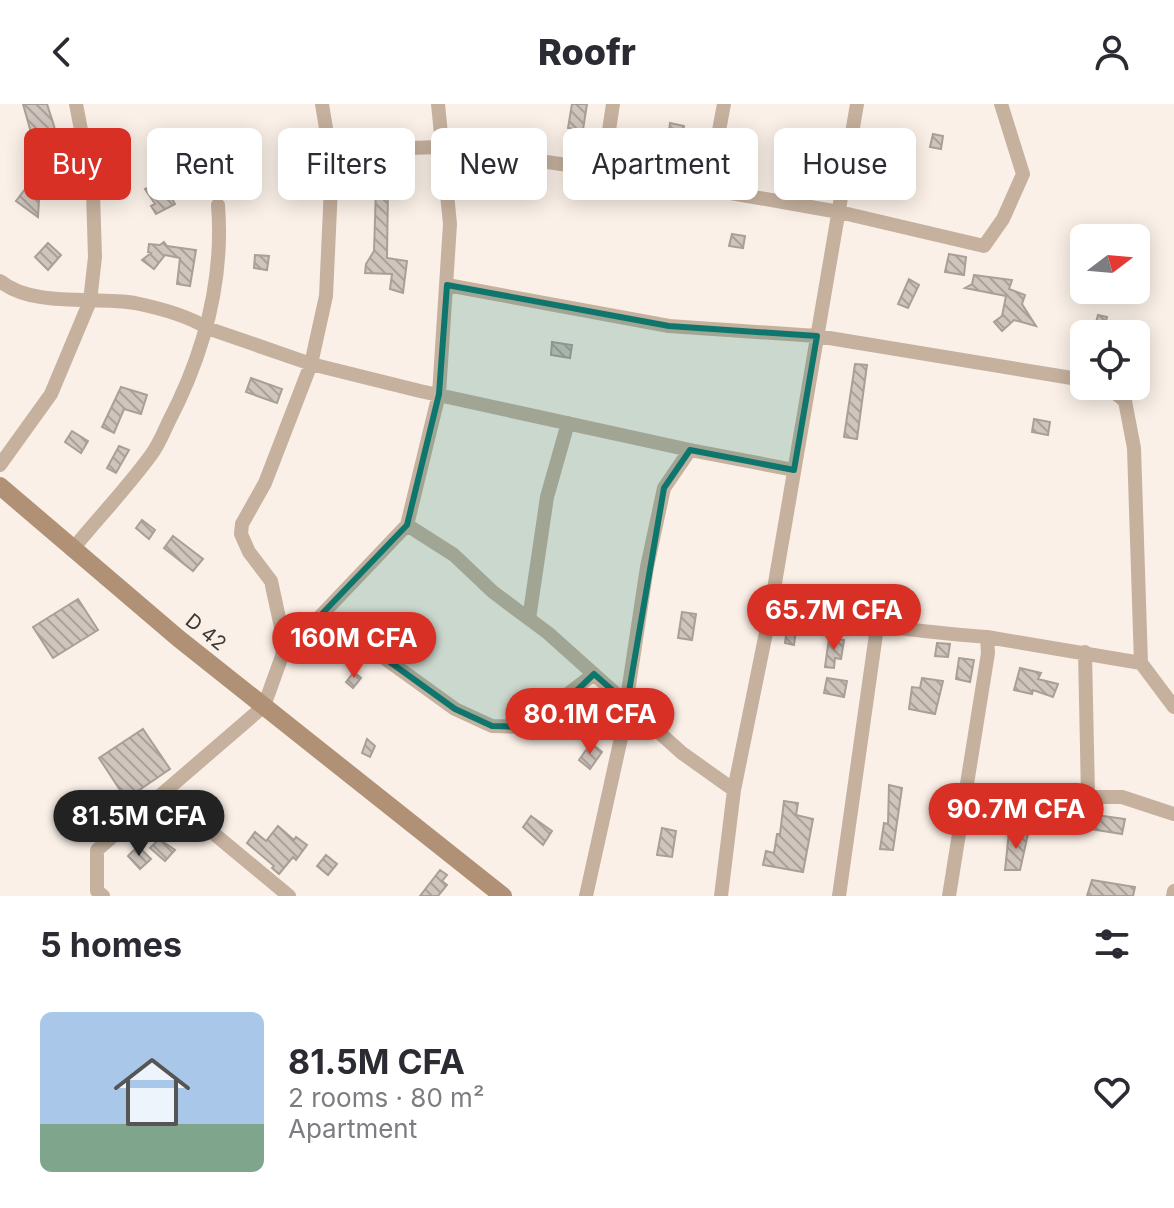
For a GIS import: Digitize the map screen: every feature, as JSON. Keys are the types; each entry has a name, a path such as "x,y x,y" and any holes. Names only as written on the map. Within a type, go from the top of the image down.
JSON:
{"street":[{"path":"0,465 51,394 90,301 95,257 93,192 76,104"},
{"path":"322,104 326,128"},
{"path":"438,104 440,128"},
{"path":"609,128 613,104"},
{"path":"719,128 724,104"},
{"path":"721,896 734,790 769,618 857,104"},
{"path":"758,198 839,212 984,246 1003,219 1023,174 1001,104"},
{"path":"103,896 97,891 97,850 264,706 282,656 284,641 271,581 249,552 241,534 242,524 265,483 311,364 326,296 330,200"},
{"path":"282,656 407,525 439,394 447,285 449,200"},
{"path":"72,550 152,454 181,399 207,328 220,236 218,205"},
{"path":"0,281 8,287 39,296 134,303 194,320 207,328 311,364 690,450 794,470"},
{"path":"447,285 669,326 817,336 1070,378"},
{"path":"1124,400 1134,448 1141,663 1174,707"},
{"path":"529,619 547,497 568,423"},
{"path":"586,896 621,738 647,567 664,488 690,450"},
{"name":"D 42","path":"0,486 72,550 491,892"},
{"path":"407,525 454,555 682,753 734,790"},
{"path":"769,618 823,619 987,637 1141,663"},
{"path":"839,896 877,627"},
{"path":"949,896 988,653 987,637"},
{"path":"294,643 351,645 376,652 455,709 492,726 526,727 547,719 565,696 594,674"},
{"path":"1085,652 1088,796"},
{"path":"165,793 289,896"},
{"path":"965,797 1122,797 1174,814"}],"highlighted area":[{"path":"447,285 669,326 817,336 794,470 690,450 664,488 627,703 594,674 547,719 526,727 492,726 455,709 376,652 294,643 407,525 439,394"}],"building":[{"path":"23,104 47,104 55,128 30,128"},
{"path":"572,104 587,104 583,128 568,128"},
{"path":"670,123 684,126 684,128 669,128"},
{"path":"933,134 943,136 941,149 930,147"},
{"path":"24,190 24,200 39,200 38,217 16,201"},
{"path":"152,200 173,200 175,204 156,214 151,206 155,204"},
{"path":"376,200 388,200 387,258 407,261 403,293 390,289 392,274 365,273 366,264 374,251"},
{"path":"732,234 745,236 743,248 729,246"},
{"path":"164,242 167,246 196,250 190,286 177,284 180,258 165,255 154,269 142,260 151,253 148,252 149,244 160,245"},
{"path":"48,243 61,255 48,270 35,257"},
{"path":"949,254 966,257 964,275 945,272"},
{"path":"255,255 269,256 267,270 254,268"},
{"path":"974,275 1012,280 1009,289 1025,295 1022,304 1036,326 1014,320 1002,331 994,322 1002,316 1006,296 965,288 972,284"},
{"path":"909,279 919,285 908,308 898,304"},
{"path":"552,342 572,345 570,358 551,355"},
{"path":"855,364 867,365 857,439 844,437"},
{"path":"251,378 282,389 277,403 246,392"},
{"path":"121,387 147,395 141,414 124,409 114,433 102,427"},
{"path":"1034,419 1050,422 1048,435 1032,432"},
{"path":"72,431 88,441 81,453 65,442"},
{"path":"119,446 129,450 116,473 107,468"},
{"path":"142,520 155,530 149,539 136,528"},
{"path":"173,536 203,559 193,571 164,548"},
{"path":"78,599 98,630 53,658 33,627"},
{"path":"682,612 696,614 692,640 678,638"},
{"path":"787,629 796,629 794,645 785,643"},
{"path":"829,638 844,640 841,659 835,658 834,668 825,667"},
{"path":"937,643 950,644 948,657 935,656"},
{"path":"959,658 974,660 970,682 956,679"},
{"path":"1020,668 1041,673 1038,679 1058,684 1053,697 1033,690 1032,694 1014,690"},
{"path":"354,672 361,678 353,688 346,682"},
{"path":"827,678 847,681 844,697 824,693"},
{"path":"922,678 943,681 935,714 909,709 912,687 920,688"},
{"path":"143,729 170,769 126,799 99,758"},
{"path":"367,739 375,746 370,757 362,753"},
{"path":"591,743 602,752 590,769 579,760"},
{"path":"889,785 902,788 893,850 880,849 884,823 888,824"},
{"path":"784,801 798,803 796,815 813,819 803,872 763,865 766,851 774,853"},
{"path":"1082,813 1125,819 1122,834 1078,827"},
{"path":"531,816 552,831 543,845 523,827"},
{"path":"278,826 294,840 296,837 307,845 296,860 293,857 279,874 247,843 255,832 266,841"},
{"path":"662,828 676,831 672,857 657,855"},
{"path":"1009,832 1028,834 1020,870 1005,870"},
{"path":"159,839 175,850 165,861 150,848"},
{"path":"138,846 151,859 140,869 128,856"},
{"path":"326,855 337,864 328,875 317,866"},
{"path":"440,870 447,875 442,881 447,885 438,896 420,896"},
{"path":"1092,880 1135,887 1133,896 1087,896"}]}
